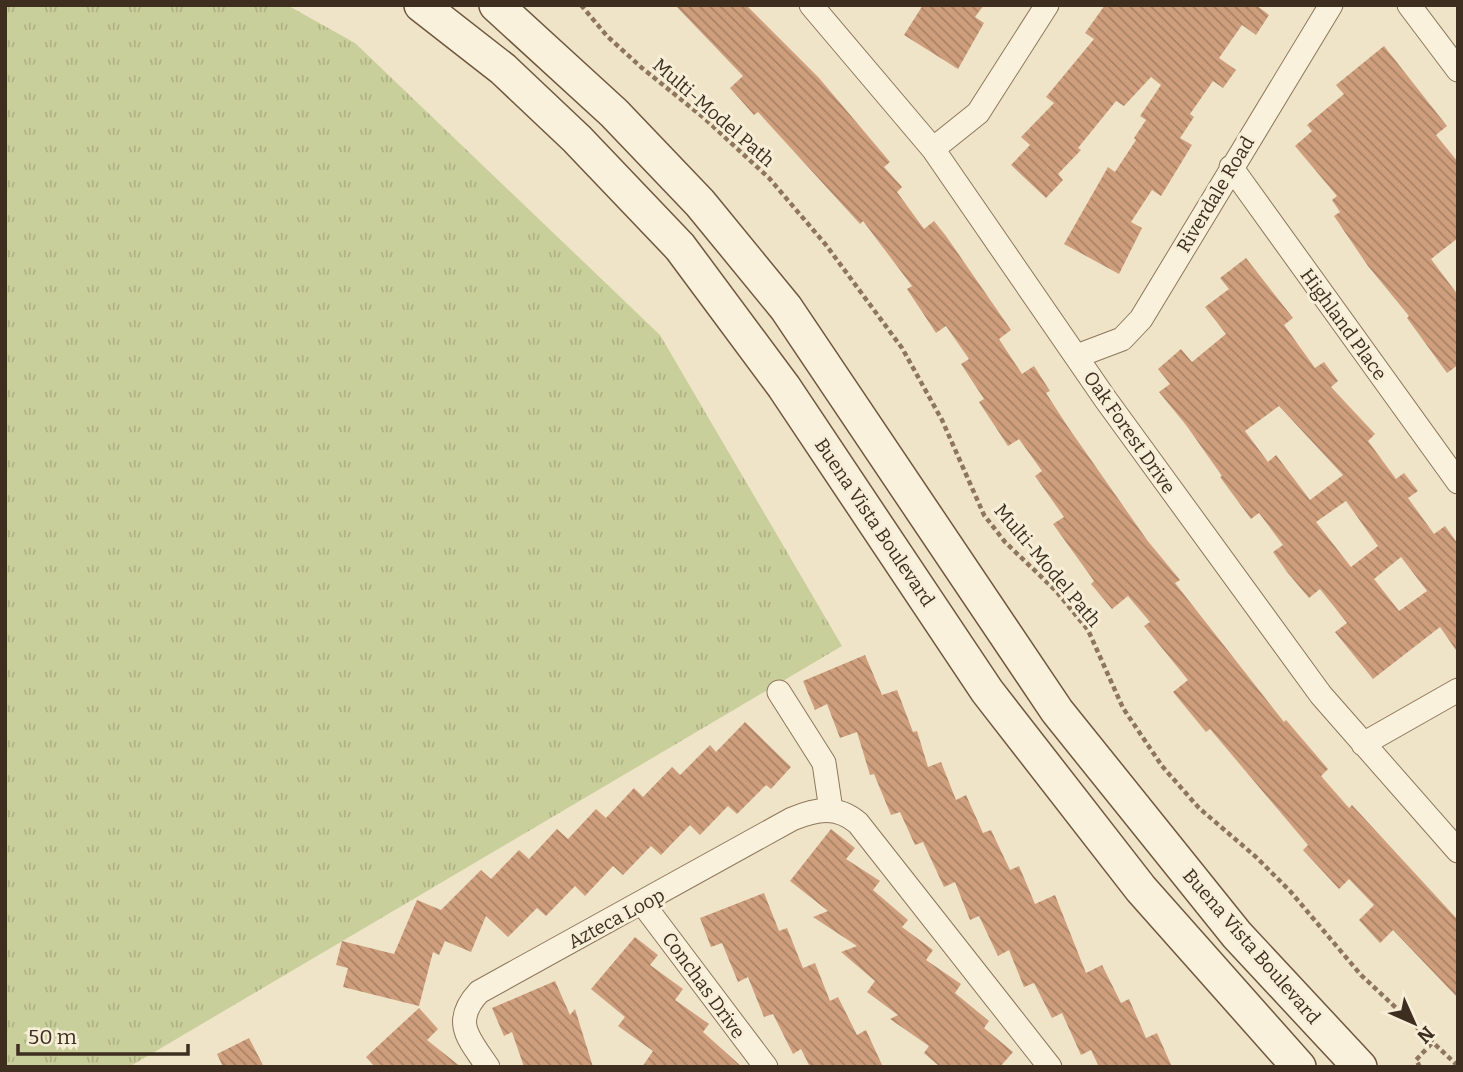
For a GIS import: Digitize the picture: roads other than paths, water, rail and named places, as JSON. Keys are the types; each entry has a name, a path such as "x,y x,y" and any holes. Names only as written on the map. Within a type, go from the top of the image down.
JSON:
{"main road":[{"name":"Buena Vista Boulevard","path":"421,5 503,69 680,247 785,387 987,691 1141,890 1299,1067"},
{"name":"Buena Vista Boulevard","path":"496,5 624,123 700,203 786,308 1057,710 1237,935 1360,1067"}],"street":[{"name":"Oak Forest Drive","path":"811,5 933,149 1077,356 1321,695 1458,851"},
{"path":"933,149 978,113 1047,5"},
{"name":"Riverdale Road","path":"1077,356 1122,339 1141,319 1331,5"},
{"path":"1409,5 1458,71"},
{"name":"Highland Place","path":"1231,167 1458,482"},
{"path":"1363,744 1458,690"},
{"path":"779,692 824,762 831,810 848,814 858,823 1050,1067"},
{"name":"Azteca Loop","path":"488,1067 465,1031 463,1017 468,1004 494,983 643,904 792,819 808,813 831,810"},
{"name":"Conchas Drive","path":"643,904 765,1067"}]}
